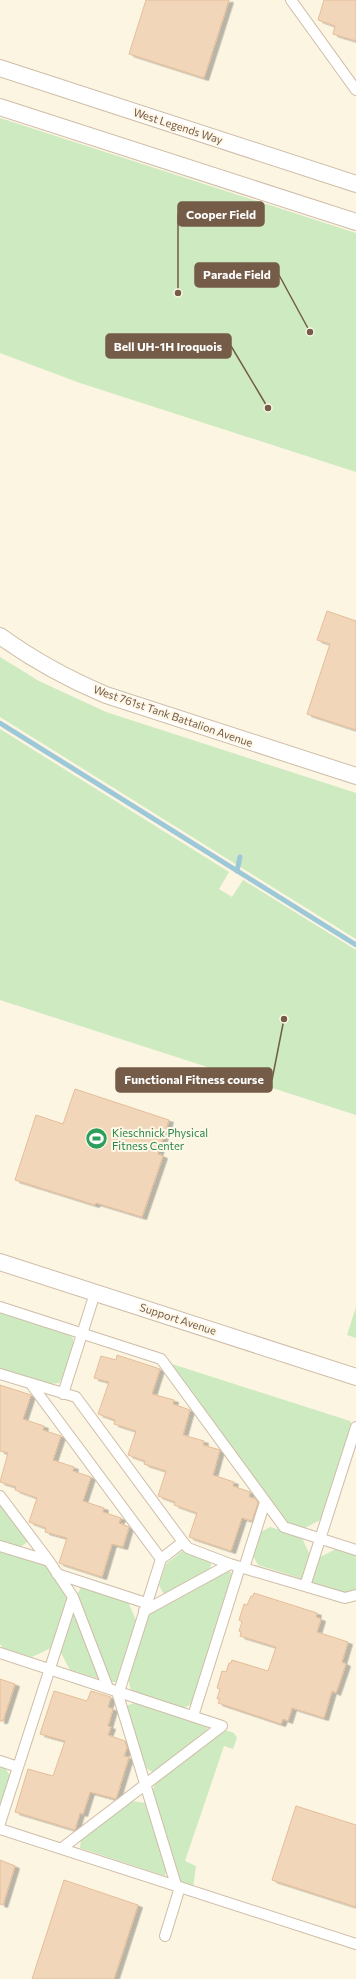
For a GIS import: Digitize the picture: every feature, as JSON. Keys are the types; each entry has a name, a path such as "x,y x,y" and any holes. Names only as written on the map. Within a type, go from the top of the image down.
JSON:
{"street":[{"path":"291,0 356,90"},
{"name":"West Legends Way","path":"0,68 356,184"},
{"path":"0,107 356,222"},
{"name":"West 761st Tank Battalion Avenue","path":"0,636 29,657 77,683 106,695 356,776"},
{"name":"Support Avenue","path":"0,1262 356,1377"},
{"path":"63,1394 95,1293"},
{"path":"0,1307 161,1359 284,1527 356,1550"},
{"path":"0,1374 76,1397 188,1548 238,1566 345,1598 356,1595"},
{"path":"31,1384 161,1559"},
{"path":"305,1586 356,1427"},
{"path":"0,1496 49,1561 73,1596 108,1688"},
{"path":"193,1716 238,1566 265,1502"},
{"path":"165,1936 178,1886 118,1695 161,1559 183,1542"},
{"path":"0,1546 49,1561"},
{"path":"58,1574 145,1607 238,1566"},
{"path":"0,1823 73,1596"},
{"path":"0,1653 222,1726 62,1848"},
{"path":"0,1761 18,1767"},
{"path":"0,1828 356,1944"}],"green space":[{"path":"0,118 356,233 356,472 80,383 0,353"},
{"path":"0,657 39,681 106,712 356,793 356,939 0,717"},
{"path":"0,729 229,872 219,889 232,897 243,880 356,950 356,1115 0,1000"},
{"path":"356,1307 356,1338 347,1335"},
{"path":"0,1311 67,1333 73,1338 73,1347 59,1383 49,1384 0,1369"},
{"path":"169,1363 350,1421 352,1424 322,1519 303,1529 287,1524"},
{"path":"0,1503 29,1541 19,1548 0,1542"},
{"path":"270,1527 301,1536 310,1555 303,1579 258,1565 253,1556 261,1532"},
{"path":"338,1548 356,1554 356,1591 345,1593 310,1582 318,1558"},
{"path":"0,1551 47,1566 66,1593 67,1601 51,1648 32,1657 3,1648 0,1644"},
{"path":"182,1551 212,1561 210,1569 164,1595 159,1585 166,1564"},
{"path":"228,1570 233,1574 194,1703 184,1708 131,1691 128,1677 149,1614"},
{"path":"81,1587 128,1602 136,1620 116,1682 109,1682 77,1595"},
{"path":"74,1608 100,1679 70,1670 60,1651"},
{"path":"139,1701 207,1725 208,1733 154,1773 146,1768 126,1706"},
{"path":"225,1730 234,1733 237,1738 233,1749 224,1746 185,1861 196,1866 193,1888 180,1884 152,1793 156,1780"},
{"path":"0,1765 5,1767 10,1776 0,1807"},
{"path":"133,1801 145,1803 167,1867 165,1876 80,1848 81,1839"}],"building":[{"path":"146,0 229,0 204,78 129,54"},
{"path":"324,0 356,0 356,41 333,34 335,26 318,20"},
{"path":"327,611 356,621 356,730 307,714 330,644 317,640"},
{"name":"Kieschnick Physical Fitness Center","path":"75,1089 169,1120 158,1154 163,1156 142,1217 96,1203 95,1205 15,1180 36,1115 63,1124"},
{"path":"117,1355 160,1369 152,1394 174,1400 173,1404 190,1410 183,1435 204,1441 203,1445 220,1450 213,1475 234,1482 233,1486 250,1492 249,1497 256,1499 258,1503 252,1521 242,1518 231,1551 189,1537 197,1513 174,1505 175,1502 158,1496 166,1471 144,1464 145,1461 128,1455 136,1431 114,1424 115,1420 98,1414 109,1382 94,1378 101,1356 116,1360"},
{"path":"0,1385 31,1395 23,1419 44,1426 43,1430 61,1436 53,1460 74,1467 73,1471 91,1477 83,1501 104,1508 103,1512 121,1518 119,1523 129,1527 123,1547 112,1544 102,1577 59,1563 67,1538 45,1532 46,1528 29,1522 37,1498 15,1490 16,1487 0,1482 8,1453 0,1451"},
{"path":"254,1593 317,1613 316,1617 321,1619 317,1632 348,1642 342,1662 346,1664 336,1693 332,1691 324,1718 292,1708 288,1721 283,1719 281,1724 218,1703 220,1699 217,1699 220,1689 217,1688 222,1671 226,1672 229,1663 231,1663 232,1660 268,1671 276,1647 240,1636 241,1632 239,1631 242,1622 239,1620 244,1604 247,1605"},
{"path":"0,1679 15,1684 3,1721 0,1721"},
{"path":"54,1691 87,1701 91,1691 111,1697 108,1707 113,1709 108,1726 111,1727 108,1735 125,1741 127,1748 124,1756 129,1757 116,1799 90,1792 83,1814 80,1813 75,1830 15,1812 28,1769 53,1776 65,1741 40,1734"},
{"path":"296,1806 356,1825 356,1907 272,1880"},
{"path":"0,1860 15,1866 3,1905 0,1904"},
{"path":"64,1880 138,1905 114,1979 32,1979"}],"waterway":[{"path":"0,723 356,945"},
{"path":"237,871 240,857"}],"place":[{"name":"Cooper Field","path":"178,293"},
{"name":"Parade Field","path":"310,332"},
{"name":"Bell UH-1H Iroquois","path":"268,408"},
{"name":"Functional Fitness course","path":"284,1019"},
{"name":"Kieschnick Physical Fitness Center","path":"96,1139"}]}
